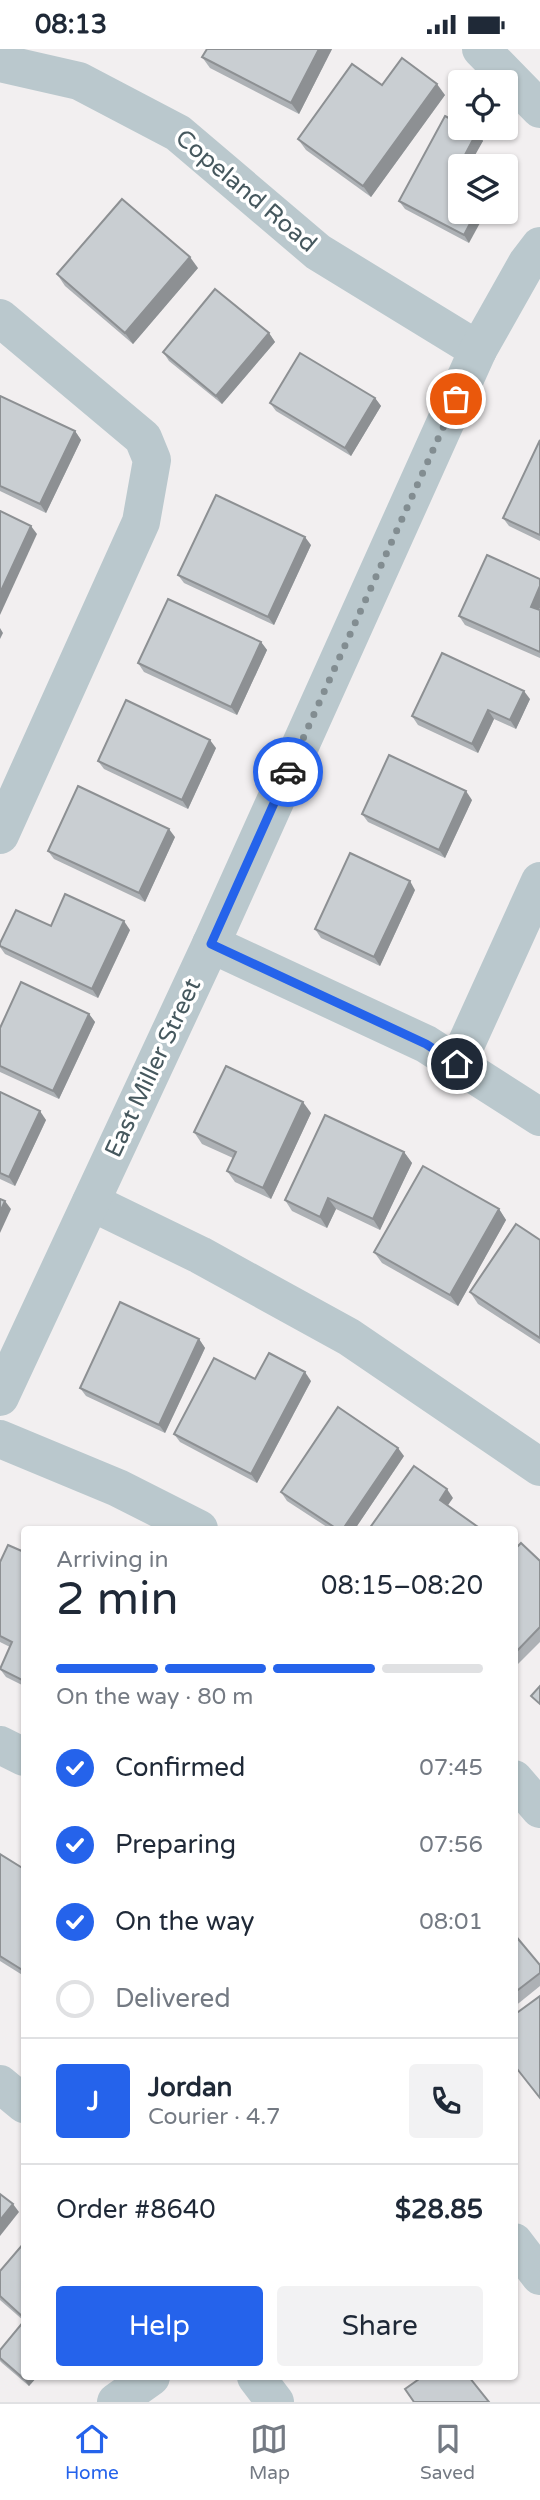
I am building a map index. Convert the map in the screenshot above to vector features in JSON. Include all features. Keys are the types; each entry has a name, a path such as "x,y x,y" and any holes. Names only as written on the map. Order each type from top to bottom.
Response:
{"street":[{"path":"481,49 540,109"},
{"name":"Copeland Road","path":"0,63 79,82 178,133 318,252 478,350"},
{"name":"East Miller Street","path":"0,1397 211,944 478,350 527,263 540,246"},
{"path":"0,318 143,438 152,460 141,522 0,835"},
{"path":"457,1064 540,881"},
{"path":"211,944 426,1044 540,1117"},
{"path":"91,1202 200,1255 349,1337 540,1467"},
{"path":"0,1439 118,1488 193,1526"},
{"path":"0,1745 21,1756"},
{"path":"518,1784 540,1809"},
{"path":"0,2084 21,2102"},
{"path":"518,2247 540,2276"},
{"path":"116,2402 147,2380"},
{"path":"258,2380 275,2402"}],"building":[{"path":"207,49 319,49 291,103 202,57"},
{"path":"402,58 437,84 363,186 298,139 352,64 382,85"},
{"path":"445,116 448,118 448,140 473,140 465,154 448,154 448,224 470,224 464,235 399,201"},
{"path":"122,199 190,257 125,333 57,274"},
{"path":"215,289 269,333 216,396 163,352"},
{"path":"300,353 375,398 345,448 270,403"},
{"path":"0,396 75,431 40,504 0,486"},
{"path":"540,440 540,535 503,518"},
{"path":"216,495 305,537 268,617 178,575"},
{"path":"0,511 31,526 0,593"},
{"path":"487,555 540,579 540,586 531,607 540,610 540,652 459,616"},
{"path":"168,599 261,642 231,707 138,663"},
{"path":"442,653 524,691 510,720 488,710 472,744 412,716"},
{"path":"126,700 210,740 182,800 98,761"},
{"path":"389,755 466,791 439,850 362,814"},
{"path":"78,786 169,829 139,893 48,851"},
{"path":"350,853 410,881 374,957 315,929"},
{"path":"65,894 124,921 92,989 0,946 16,910 51,926"},
{"path":"21,982 89,1014 53,1091 0,1066 0,1028"},
{"path":"226,1066 303,1102 263,1188 227,1171 236,1152 194,1132"},
{"path":"0,1092 40,1111 9,1177 0,1173"},
{"path":"325,1115 404,1152 373,1219 328,1198 320,1217 285,1200"},
{"path":"423,1166 499,1209 450,1295 374,1252"},
{"path":"0,1199 5,1201 0,1212"},
{"path":"516,1224 540,1240 540,1338 470,1292"},
{"path":"120,1302 199,1339 159,1425 80,1388"},
{"path":"269,1353 305,1372 251,1474 174,1434 214,1358 255,1379"},
{"path":"338,1407 398,1448 345,1526 332,1526 281,1492"},
{"path":"414,1466 447,1489 440,1500 477,1526 371,1526"},
{"path":"521,1543 540,1561 540,1627 518,1650 518,1546"},
{"path":"8,1545 21,1551 21,1680 0,1669 12,1642 0,1636 0,1562"},
{"path":"540,1686 540,1704 531,1696"},
{"path":"0,1854 21,1867 21,1969 0,1956"},
{"path":"518,1939 540,1965 540,1973 518,1990"},
{"path":"540,1996 540,2098 518,2070 518,2012"},
{"path":"0,2194 13,2204 0,2220"},
{"path":"21,2246 21,2315 0,2296 0,2271"},
{"path":"21,2325 21,2376 0,2358 0,2350"},
{"path":"418,2380 471,2380 489,2402 414,2402 405,2389"}],"way so far":[{"path":"288,772 456,399"}],"route":[{"path":"288,772 211,944 426,1044 457,1064"}]}
